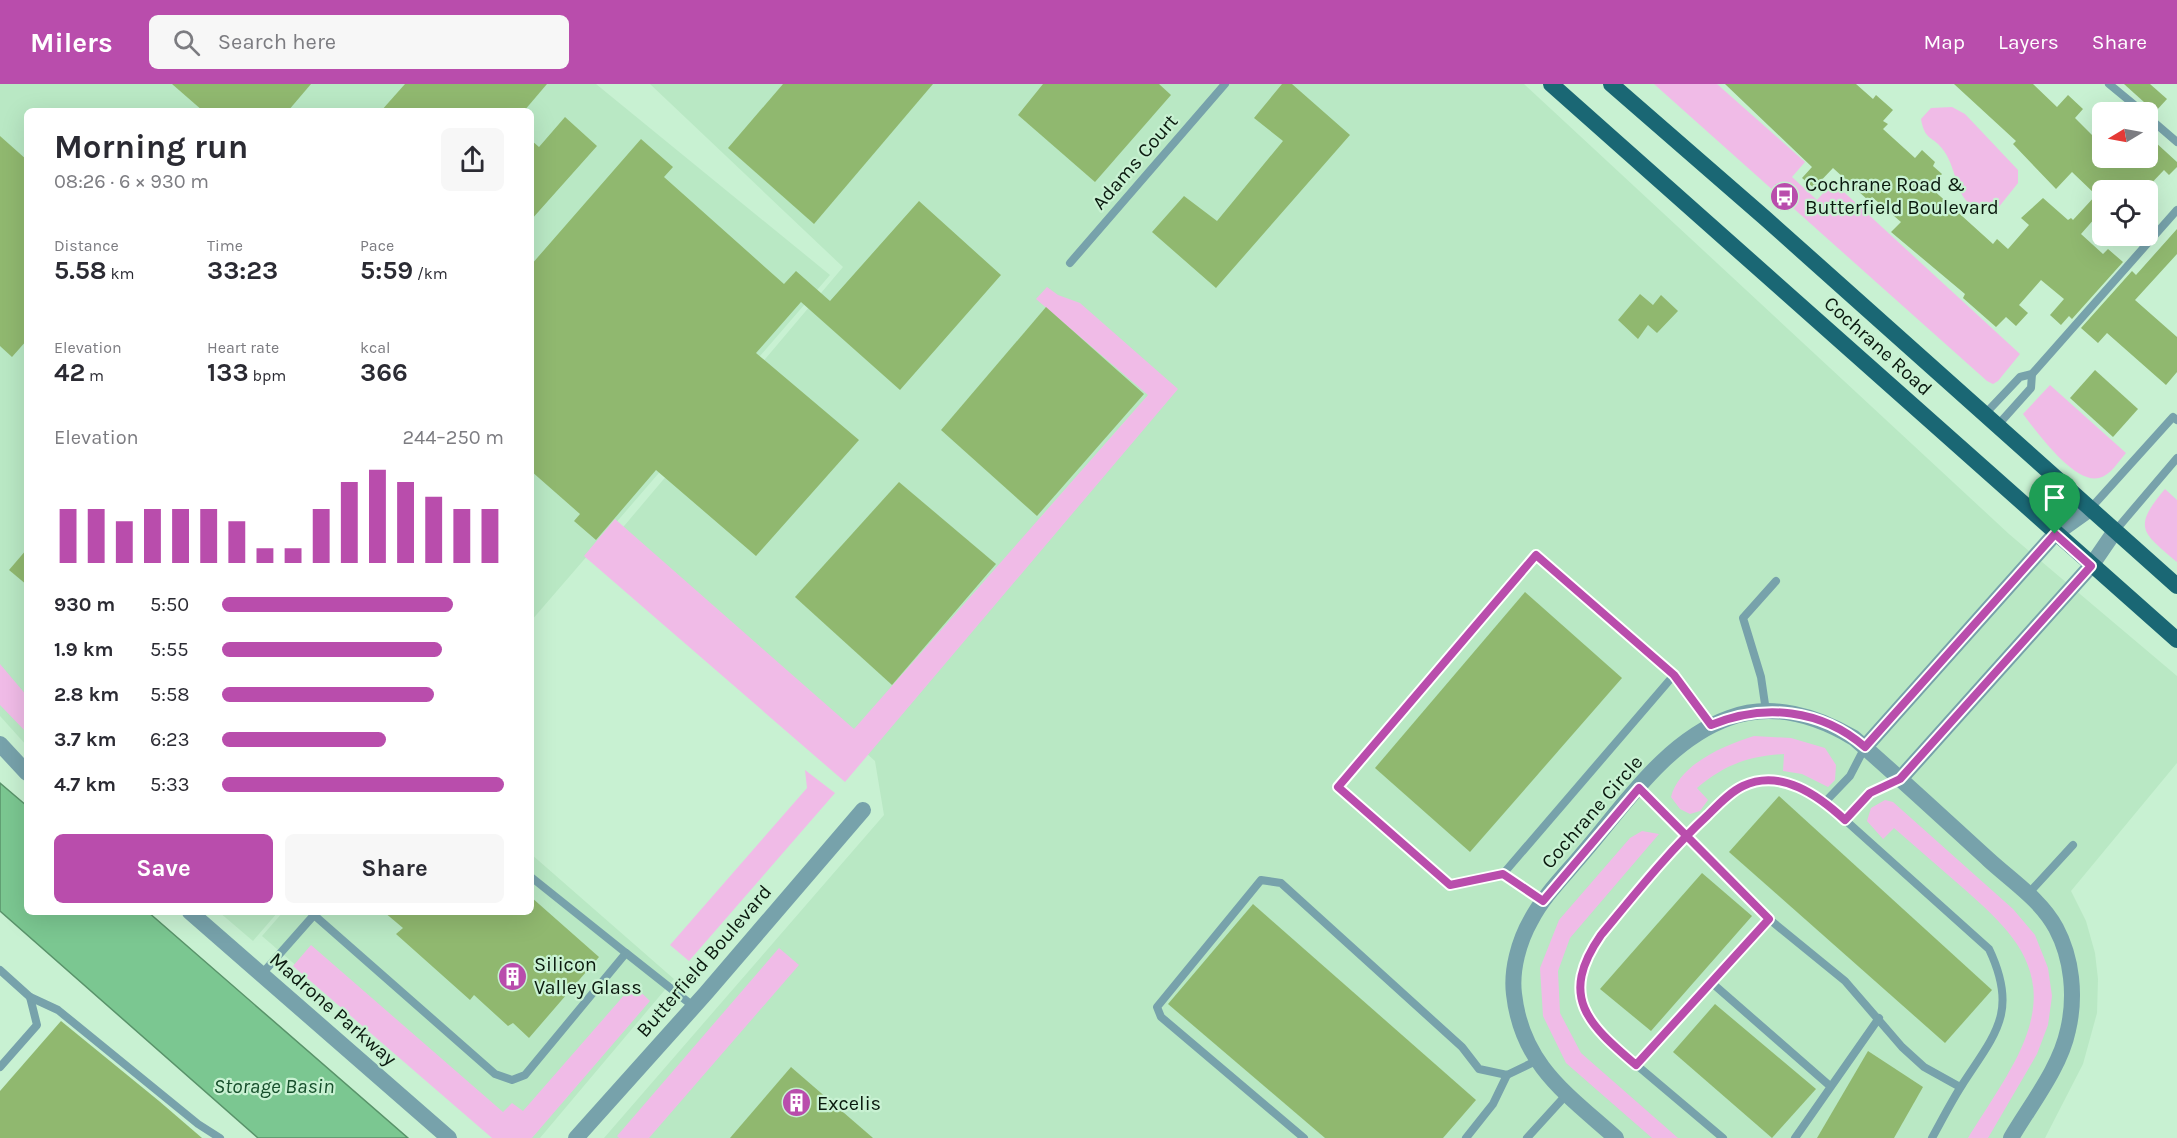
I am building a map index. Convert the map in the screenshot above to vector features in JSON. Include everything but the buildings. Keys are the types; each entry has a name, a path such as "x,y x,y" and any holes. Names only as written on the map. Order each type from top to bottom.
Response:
{"main road":[{"name":"Cochrane Road","path":"1551,84 2177,640"},
{"name":"Cochrane Road","path":"1611,84 1765,218 2177,586"}],"street":[{"path":"1865,747 2055,534 2090,509"},
{"path":"1900,779 2091,566 2115,531"},
{"name":"Cochrane Circle","path":"1616,1138 1546,1076 1536,1061 1518,1015 1513,993 1514,973 1522,938 1543,901 1639,788 1671,754 1711,725 1730,717 1766,711 1814,718 1831,724 1865,747 2028,894 2048,915 2062,942 2068,963 2072,1001 2068,1032 2058,1058 2011,1138"},
{"path":"0,744 24,770"},
{"name":"Butterfield Boulevard","path":"576,1138 863,810"},
{"name":"Madrone Parkway","path":"193,915 449,1138"}],"lane":[{"name":"Adams Court","path":"1070,262 1225,84"},
{"path":"2109,84 2131,102"},
{"path":"2158,126 2177,142"},
{"path":"1990,420 2020,377 2032,374 2177,210"},
{"path":"1990,420 2031,388 2032,374"},
{"path":"2090,509 2175,418"},
{"path":"2115,531 2177,458"},
{"path":"1674,675 1503,874 1450,885 1338,787 1536,555 1674,675 1711,725"},
{"path":"1766,711 1761,677 1743,618 1776,581"},
{"path":"1825,802 1850,776 1865,747"},
{"path":"1845,820 1870,793 1900,779"},
{"path":"1723,1138 1601,1035 1590,1021 1582,1000 1580,985 1591,949 1686,835 1744,785 1764,782 1804,788 1825,802 1989,950 1996,964 2002,985 2000,1023 1996,1034 1960,1087 1932,1138"},
{"path":"1639,788 1769,919 1845,981 1902,1047 1924,1067 1960,1087"},
{"path":"2028,894 2073,845"},
{"path":"1503,874 1543,901"},
{"path":"534,879 693,1006"},
{"path":"1304,1138 1161,1017 1157,1007 1261,880 1281,883 1462,1047 1479,1069 1507,1075 1536,1061"},
{"path":"261,975 314,915"},
{"path":"316,915 495,1074 512,1080 525,1075 626,953"},
{"path":"1636,1065 1769,919"},
{"path":"0,970 30,997 58,1010 198,1124 220,1138"},
{"path":"1712,983 1830,1086"},
{"path":"0,1067 37,1025 30,997"},
{"path":"1795,1138 1879,1018"},
{"path":"1466,1138 1493,1104 1507,1075"},
{"path":"1527,1138 1567,1094"}],"shaded area":[{"path":"0,84 596,84 830,275 534,618 534,108 24,108 24,743 0,716"},
{"path":"650,84 1524,84 2009,534 2177,676 2177,763 2071,891 2086,921 2095,953 2098,979 2097,1013 2083,1064 2045,1138 604,1138 884,815 875,761 619,532 843,267"},
{"path":"1654,84 1717,84 1805,162 1792,177 1817,200 1833,182 2020,354 1998,381 1993,384 1987,381"},
{"path":"1952,107 1965,114 2018,170 2018,183 1998,208 1983,208 1965,199 1960,192 1950,161 1940,146 1925,131 1921,119 1931,108"},
{"path":"1047,287 1058,295 1080,303 1178,389 845,782 584,556 615,519 854,729 1148,395 1036,299"},
{"path":"2050,385 2126,453 2107,474 2099,478 2089,478 2079,473 2057,455 2023,414"},
{"path":"2165,489 2177,500 2177,562 2149,536 2146,529 2145,521 2148,513"},
{"path":"0,664 24,692 24,730 0,705"},
{"path":"1754,736 1791,738 1825,748 1836,765 1835,780 1828,787 1802,774 1783,771 1784,754 1759,757 1737,763 1717,773 1697,788 1708,800 1700,811 1690,814 1680,809 1671,797 1683,775 1705,757"},
{"path":"805,770 835,793 689,961 670,945 807,788"},
{"path":"1885,800 1893,802 2013,909 2035,935 2048,968 2052,996 2048,1025 2037,1054 1988,1138 1968,1138 2007,1076 2025,1039 2032,1014 2034,992 2030,972 2011,936 1981,904 1894,828 1883,839 1867,821 1871,808"},
{"path":"1642,831 1659,834 1570,938 1558,971 1560,1013 1581,1053 1678,1138 1652,1138 1566,1063 1543,1016 1540,968 1559,920 1630,838"},
{"path":"534,857 674,979 540,1138 495,1138 262,936 280,915 534,915"},
{"path":"223,915 275,915 253,941"},
{"path":"311,945 503,1112 512,1103 523,1111 633,985 650,1001 532,1138 492,1138 293,966"},
{"path":"779,948 799,965 649,1138 619,1138 617,1136"}],"water":[{"name":"Storage Basin","path":"0,783 24,803 24,915 151,915 408,1138 258,1138 0,911"}],"place":[{"name":"Cochrane Road & Butterfield Boulevard","path":"1784,196"},
{"name":"Silicon Valley Glass","path":"513,976"},
{"name":"Excelis","path":"796,1103"}],"route":[{"path":"2055,534 1865,747 1831,724 1783,712 1748,712 1711,725 1674,675 1536,555 1338,787 1450,885 1503,874 1543,901 1639,788 1686,835 1769,919 1636,1065 1601,1035 1590,1021 1582,1000 1580,985 1583,971 1591,949 1601,935 1686,835 1744,785 1764,782 1804,788 1825,802 1845,820 1870,793 1900,779 2091,566 2055,534"}]}
